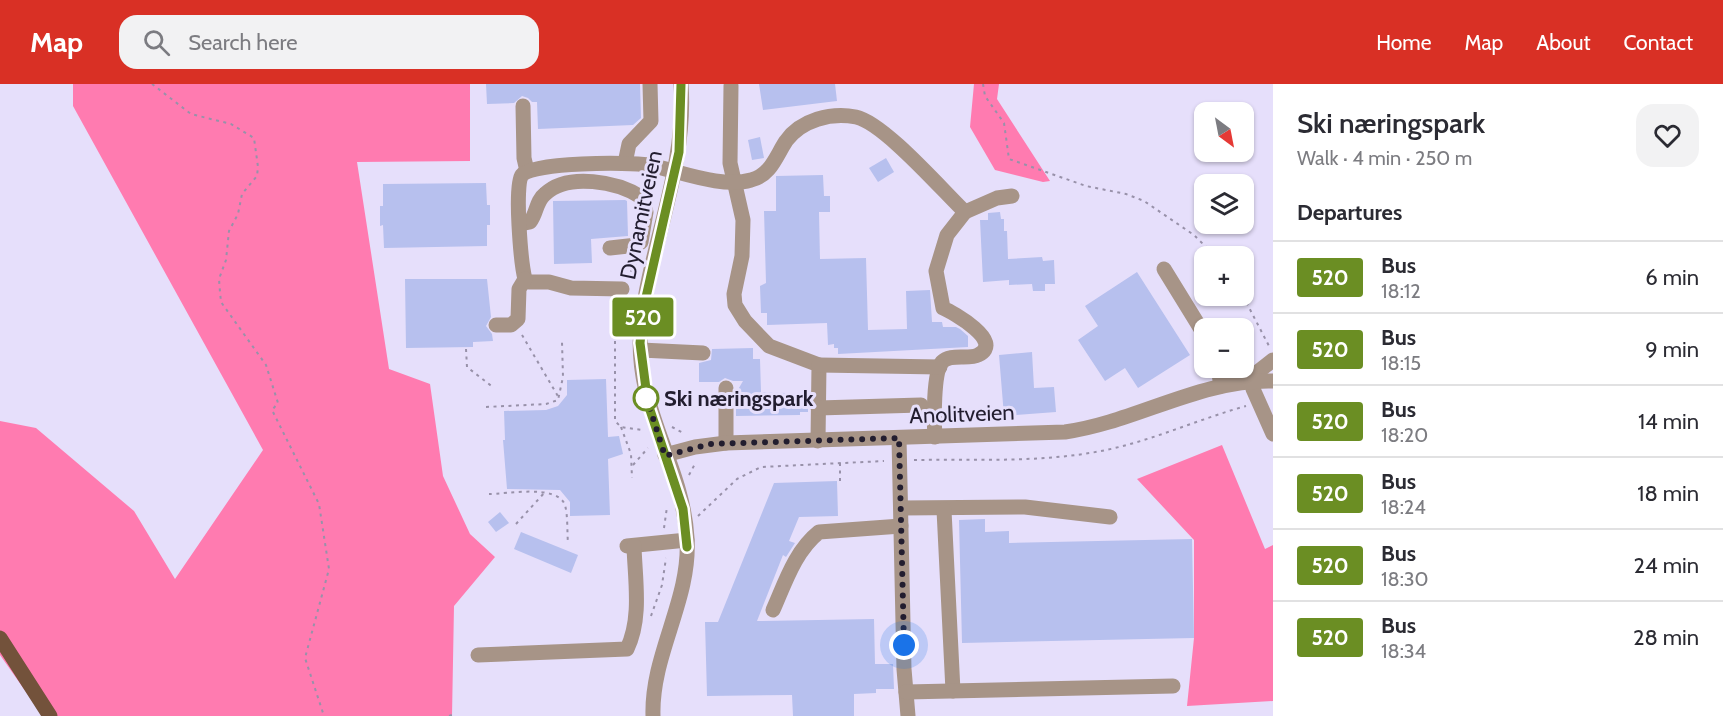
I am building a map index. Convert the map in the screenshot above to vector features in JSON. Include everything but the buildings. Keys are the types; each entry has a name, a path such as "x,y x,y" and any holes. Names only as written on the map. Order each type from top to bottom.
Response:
{"main road":[{"path":"0,638 50,716"}],"street":[{"path":"625,163 630,144 651,121 650,84"},
{"name":"Dynamitveien","path":"681,84 681,134 675,173 644,306 640,350 649,428 665,456 690,519"},
{"path":"731,86 730,163 743,220 742,256 734,294 738,311 770,346 819,365 940,367"},
{"path":"523,106 524,158 527,171"},
{"path":"496,325 511,325 519,315 519,289 525,279 519,180 527,171 549,166 625,163 648,165 675,173 733,182 753,180 768,170 786,141 802,125 830,116 856,117 866,121 889,138 965,212"},
{"path":"601,164 601,182"},
{"path":"520,224 530,222 542,196 552,188 567,183 613,183 641,197 646,212 640,242 637,245 609,248"},
{"path":"935,437 940,367 946,359 977,356 983,352 984,348 981,335 975,328 943,308 936,271 947,235 965,212 997,198 1012,196"},
{"path":"1164,269 1194,318"},
{"path":"525,279 529,282 549,282 571,288 626,285"},
{"path":"640,350 703,354"},
{"path":"1273,360 1263,366 1253,389 1257,403 1273,434"},
{"path":"818,441 819,365"},
{"path":"1220,378 1221,386"},
{"name":"Anolitveien","path":"665,456 695,447 726,443 1022,435 1086,429 1221,386 1273,381"},
{"path":"726,388 726,443"},
{"path":"818,408 921,405"},
{"path":"899,438 908,716"},
{"path":"902,508 944,510 1026,507 1110,517"},
{"path":"944,510 953,692"},
{"path":"653,716 657,671 682,585 690,519"},
{"path":"773,610 794,563 811,538 819,532 901,526"},
{"path":"478,655 627,649 636,621 630,546 687,540"},
{"path":"906,692 1173,686"}],"path":[{"path":"152,84 191,114 231,124 254,138 257,176 242,194 238,214 229,231 226,260 219,279 220,302 266,365 278,403 272,410 319,504 328,569 305,658 324,716"},
{"path":"983,84 985,96 1004,123 1009,159 1086,186 1126,194 1144,201 1194,235 1205,246"},
{"path":"626,285 639,256 640,242"},
{"path":"1248,306 1273,353"},
{"path":"515,322 559,399"},
{"path":"615,341 614,416 626,438 633,465 632,478"},
{"path":"559,399 563,377 562,342"},
{"path":"466,349 467,367 494,388"},
{"path":"486,406 546,404 559,399"},
{"path":"690,519 736,479 754,469 775,465 1046,457 1087,453 1136,442 1201,418 1257,403"},
{"path":"621,427 649,428"},
{"path":"633,465 648,448"},
{"path":"840,463 840,481"},
{"path":"516,524 545,492"},
{"path":"489,494 545,492 559,497 565,507 568,543"},
{"path":"647,626 665,572 667,506"}],"shaded area":[{"path":"73,84 470,84 470,161 357,162 389,369 430,384 443,476 470,534 495,557 454,606 452,716 43,716 0,655 0,421 36,428 134,511 175,579 263,450 73,106"},
{"path":"974,84 999,84 997,99 1050,181 1043,182 995,170 970,127"},
{"path":"1222,445 1265,549 1273,545 1273,701 1187,706 1194,638 1194,540 1137,479"}],"bus line":[{"name":"520","path":"681,84 679,152 644,306 640,343 645,393 683,509 687,547"}],"place":[{"name":"Ski næringspark","path":"646,398"}],"route":[{"path":"646,398 645,393 665,456 710,444 899,438 904,645"}]}
